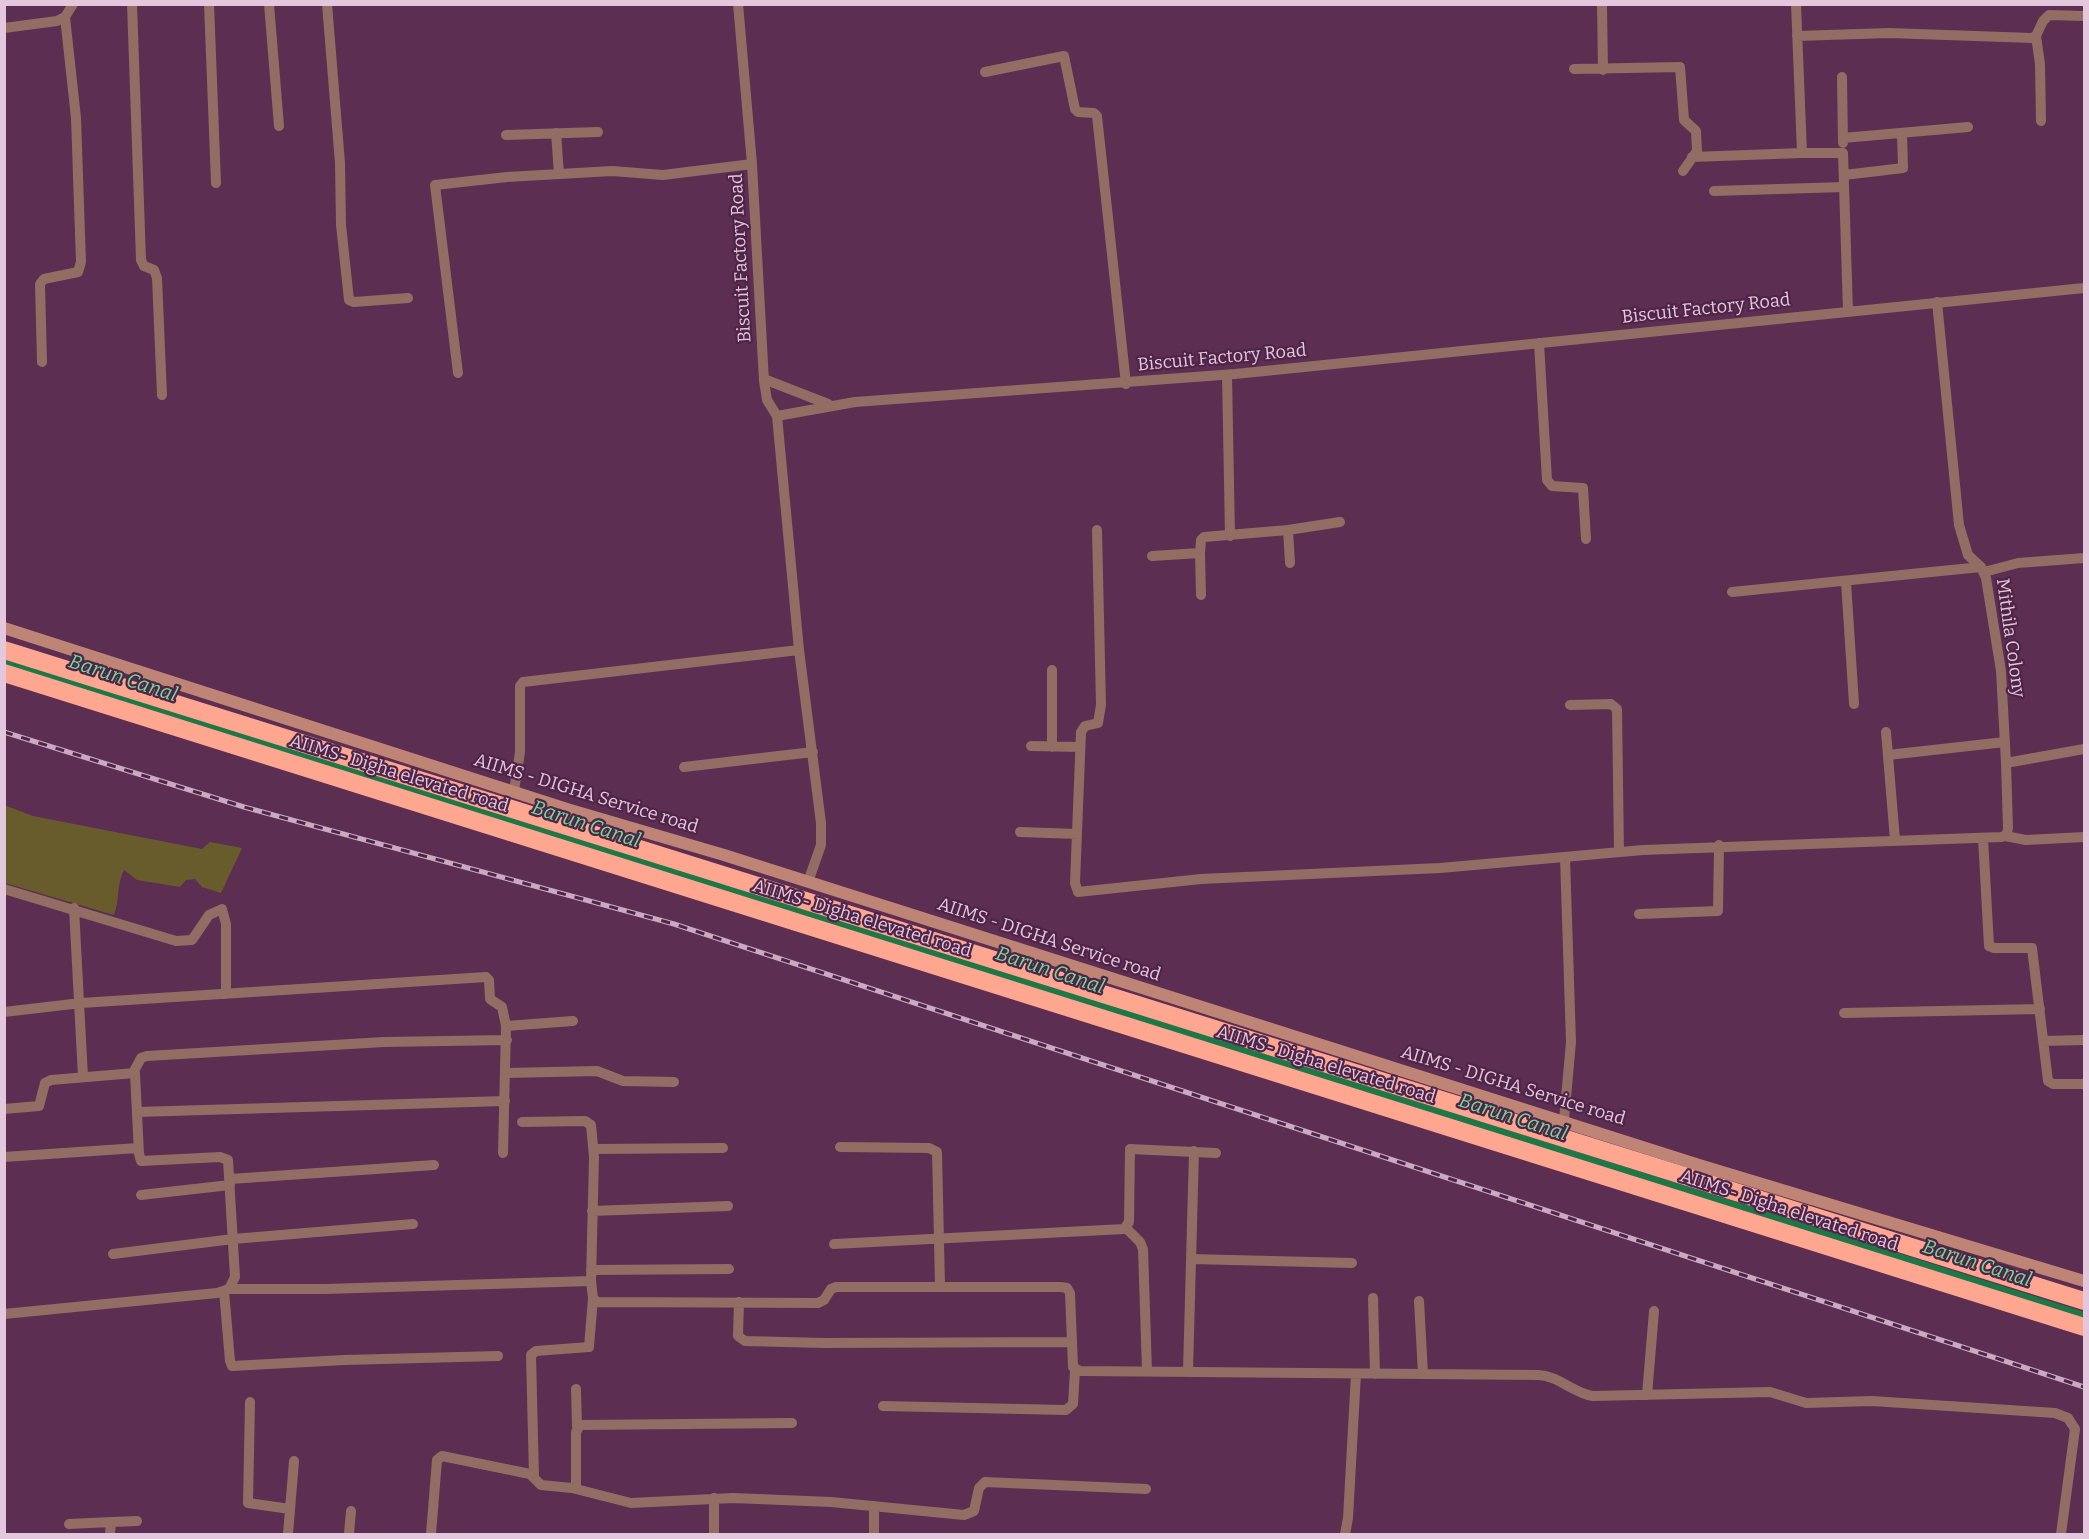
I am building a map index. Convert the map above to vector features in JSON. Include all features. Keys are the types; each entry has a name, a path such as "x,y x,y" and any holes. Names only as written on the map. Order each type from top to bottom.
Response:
{"highway":[{"name":"AIIMS- Digha elevated road","path":"4,650 2085,1301"},
{"name":"AIIMS- Digha elevated road","path":"4,673 2085,1327"}],"main road":[{"name":"AIIMS - DIGHA Service road","path":"4,628 514,791 1564,1120 1699,1165 2085,1281"}],"street":[{"path":"4,28 57,21 65,17 73,4"},
{"path":"132,4 141,260 157,274 162,395"},
{"path":"209,4 216,183"},
{"path":"269,4 279,126"},
{"path":"327,4 339,145 340,218 349,300 354,302 408,298"},
{"name":"Biscuit Factory Road","path":"738,4 752,164 764,379 767,400 777,416 830,405 1227,375 2085,288"},
{"path":"1602,4 1603,70"},
{"path":"1796,4 1802,153"},
{"path":"2041,121 2040,64 2036,36 2043,21 2049,15 2085,16"},
{"path":"42,362 40,284 44,279 78,272 81,262 76,118 65,17"},
{"path":"1797,36 1889,33 2036,36"},
{"path":"985,72 1064,56 1076,111 1094,112 1097,116 1126,384"},
{"path":"1574,69 1680,68 1684,120 1696,134 1697,148 1683,171"},
{"path":"1842,77 1848,312"},
{"path":"1843,138 1968,127"},
{"path":"506,135 597,132"},
{"path":"556,133 559,174"},
{"path":"1714,191 1844,181 1904,168 1902,133"},
{"path":"1692,157 1843,153"},
{"path":"458,374 435,185 622,171 663,175 752,164"},
{"name":"Mithila Colony","path":"1937,302 1959,525 1968,555 1982,569 2001,671 2008,828 2005,836"},
{"path":"1539,343 1547,480 1552,486 1583,488 1586,539"},
{"path":"1227,375 1230,536"},
{"path":"764,379 830,405"},
{"path":"777,416 799,650 813,752 821,836 818,855 808,882"},
{"path":"1201,595 1202,539 1340,522"},
{"path":"1097,530 1101,636 1100,718 1098,723 1082,728 1075,883 1078,892 1201,879 1440,868 1719,845 2005,836 2026,840 2085,837"},
{"path":"1288,530 1290,563"},
{"path":"1152,556 1200,553"},
{"path":"1732,592 2085,558"},
{"path":"1845,582 1854,704"},
{"path":"514,791 520,752 520,686 523,682 799,650"},
{"path":"1052,670 1052,747"},
{"path":"1570,705 1611,704 1617,709 1619,852"},
{"path":"1886,732 1895,840"},
{"path":"1888,755 2005,742"},
{"path":"1031,746 1080,747"},
{"path":"2006,763 2085,749"},
{"path":"684,767 813,752"},
{"path":"1020,832 1077,834"},
{"path":"1983,838 1989,946 1991,948 2032,948 2049,1083 2085,1084"},
{"path":"1639,914 1718,912 1719,845"},
{"path":"1564,1120 1571,1041 1565,857"},
{"path":"4,889 183,941 196,936 209,915 222,909 226,924 226,994"},
{"path":"74,908 81,1003 83,1077"},
{"path":"4,1012 81,1003 486,977 489,980 490,999 502,1007 506,1026 503,1153"},
{"path":"1844,1012 2040,1009"},
{"path":"506,1026 573,1021"},
{"path":"133,1073 141,1058 147,1056 384,1042 507,1040"},
{"path":"2043,1041 2085,1040"},
{"path":"506,1073 597,1071 623,1081 674,1082"},
{"path":"4,1109 39,1106 47,1081 133,1073"},
{"path":"133,1073 136,1079 139,1158 144,1162 225,1158 229,1163 235,1277 227,1290 232,1366 498,1356"},
{"path":"137,1112 505,1101"},
{"path":"522,1122 588,1122 592,1129 594,1149 589,1347 536,1351 531,1355 534,1477"},
{"path":"840,1147 935,1150 938,1160 940,1286"},
{"path":"4,1157 138,1148"},
{"path":"594,1149 723,1148"},
{"path":"1126,1228 1129,1222 1130,1149 1216,1152"},
{"path":"1188,1371 1194,1151"},
{"path":"141,1194 230,1182 434,1164"},
{"path":"592,1211 728,1206"},
{"path":"113,1254 233,1239 413,1224"},
{"path":"834,1244 1126,1228 1140,1242 1143,1249 1147,1371"},
{"path":"1191,1259 1352,1263"},
{"path":"4,1314 227,1290 325,1289 729,1269"},
{"path":"592,1298 599,1302 818,1303 823,1302 831,1289 836,1287 940,1286 1064,1287 1071,1297 1075,1370 1073,1404 1066,1410 883,1406"},
{"path":"1373,1298 1375,1374"},
{"path":"1419,1301 1423,1374"},
{"path":"739,1302 738,1336 745,1341 1072,1342"},
{"path":"1647,1395 1654,1311"},
{"path":"1075,1370 1545,1375 1584,1395 1770,1392 1806,1402 1890,1402 2047,1412 2063,1415 2075,1430 2061,1534"},
{"path":"1345,1534 1348,1518 1356,1374"},
{"path":"576,1389 576,1489"},
{"path":"250,1402 247,1502 252,1506 290,1509"},
{"path":"577,1426 659,1422 792,1423"},
{"path":"431,1534 436,1460 440,1456 534,1477 541,1485 576,1489 640,1503 714,1498 874,1506 968,1515 974,1511 979,1488 985,1482 1146,1489"},
{"path":"288,1534 294,1461"},
{"path":"714,1498 714,1534"},
{"path":"874,1506 874,1534"},
{"path":"349,1534 351,1511"},
{"path":"69,1524 137,1521"},
{"path":"110,1534 111,1522"}],"shaded area":[{"path":"4,805 33,816 202,849 210,842 242,848 221,893 202,887 195,879 186,880 180,887 137,880 124,870 114,915 5,883"}],"waterway":[{"name":"Barun Canal","path":"4,660 2084,1317"}],"railway":[{"path":"4,732 244,807 674,924 2084,1387"}]}
